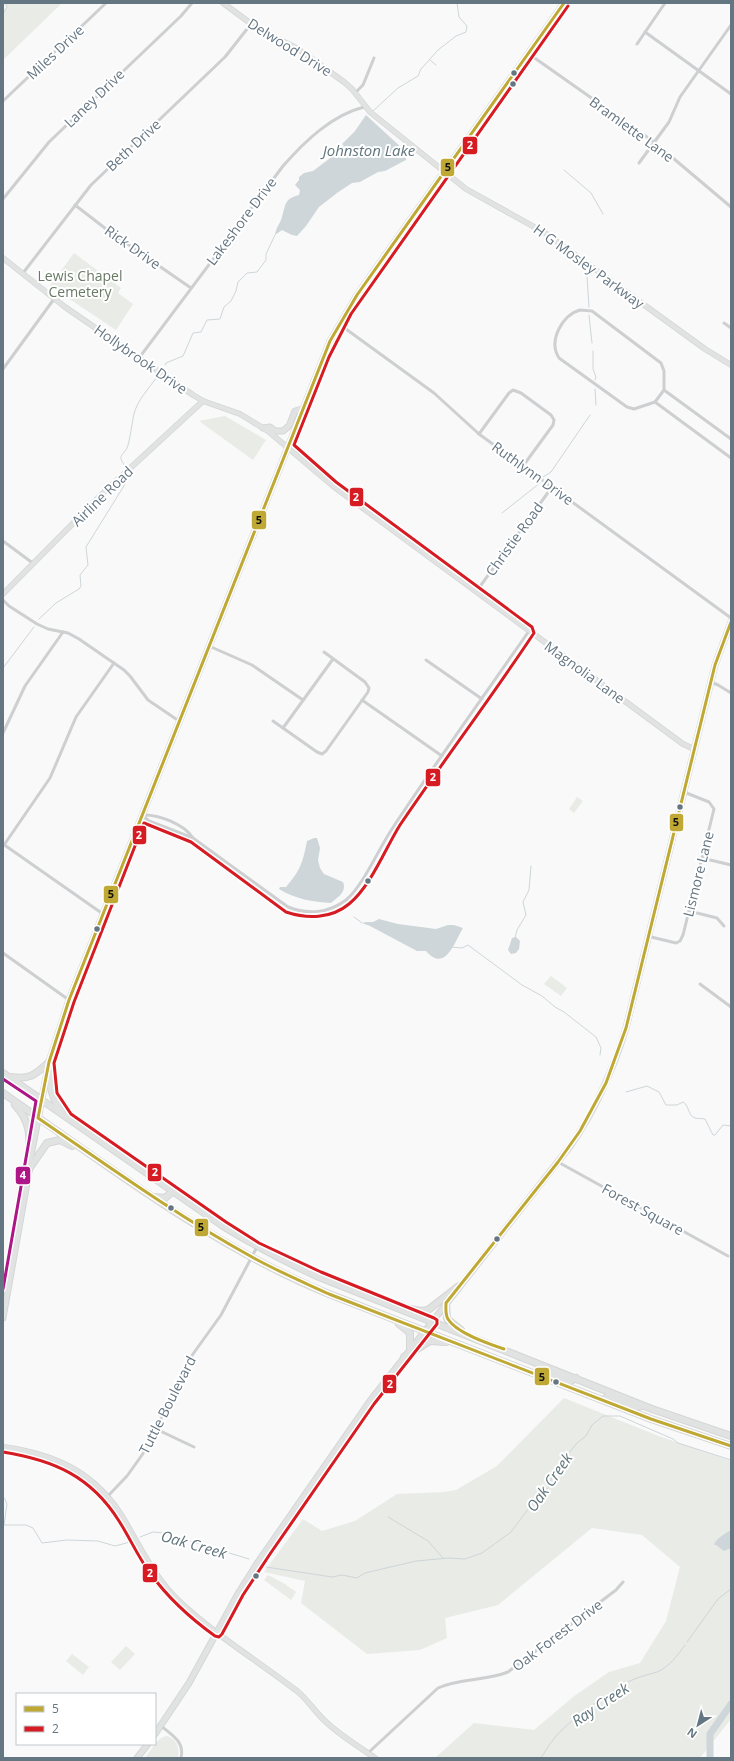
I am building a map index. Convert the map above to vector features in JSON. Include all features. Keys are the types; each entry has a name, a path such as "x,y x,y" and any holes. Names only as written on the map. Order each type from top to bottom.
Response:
{"highway":[{"path":"9,1077 30,1077 49,1062"},
{"path":"49,1062 52,1094 58,1106 67,1118"},
{"path":"3,1073 223,1226 257,1247 319,1277 644,1406 731,1436"},
{"path":"4,1094 150,1196 252,1257 308,1286 681,1430 731,1446"},
{"path":"4,1094 22,1112 27,1121 29,1133 29,1169"},
{"path":"29,1169 45,1145 54,1140 65,1141 76,1149 91,1154"},
{"path":"150,1196 165,1198 173,1191"},
{"path":"393,1306 420,1311 426,1310 459,1286"},
{"path":"446,1303 446,1316 448,1320 475,1338"},
{"path":"387,1317 409,1332 411,1336 410,1349"},
{"path":"404,1357 430,1341 457,1344"},
{"path":"542,1377 548,1374 569,1382 576,1378"},
{"path":"605,1401 610,1396 635,1407 644,1406"}],"main road":[{"name":"Delwood Drive","path":"223,3 252,24 298,49 344,82 355,93 364,106 444,173"},
{"path":"3,1318 41,1100 49,1062 69,1000 322,360 339,324 357,295 530,54 564,3"},
{"name":"H G Mosley Parkway","path":"444,173 477,197 545,233 705,349 731,365"},
{"name":"Hollybrook Drive","path":"3,258 54,299 203,401 235,412 263,428 288,446"},
{"name":"Airline Road","path":"3,594 101,495 203,401"},
{"path":"263,428 270,427 275,431 283,431 289,426 295,411 302,409"},
{"name":"Magnolia Lane","path":"288,446 333,486 683,744 694,749"},
{"path":"156,1733 190,1683 239,1592 370,1401 558,1162 590,1116 613,1067 626,1028 710,682 719,651 731,622"},
{"path":"3,1447 32,1451 60,1461 84,1476 107,1497 121,1515 147,1559 168,1588 189,1610 297,1692 329,1725 374,1758"},
{"path":"137,1758 147,1745"}],"street":[{"name":"Miles Drive","path":"3,101 106,3"},
{"name":"Laney Drive","path":"3,199 49,142 181,16 192,3"},
{"path":"636,44 665,3"},
{"name":"Beth Drive","path":"23,273 95,181 226,58 252,24"},
{"path":"639,163 670,120 680,97 731,25"},
{"path":"645,32 731,94"},
{"name":"Bramlette Lane","path":"530,54 654,142 731,207"},
{"path":"355,93 363,85 374,58"},
{"name":"Lakeshore Drive","path":"139,358 266,186 290,158 338,117 346,112 364,106"},
{"name":"Rick Drive","path":"75,205 110,232 191,288"},
{"path":"3,369 54,299"},
{"path":"583,310 592,311 660,362 664,370 664,390 655,402 634,409 627,407 562,361 556,354 554,345 556,334 569,317 575,312 583,310"},
{"path":"724,323 731,328"},
{"name":"Ruthlynn Drive","path":"339,324 434,393 479,434 731,618"},
{"path":"479,434 511,392 515,390 521,393 551,415 554,420 551,427 523,466"},
{"path":"664,390 731,439"},
{"path":"655,402 731,458"},
{"name":"Christie Road","path":"476,592 552,487"},
{"path":"3,541 34,564"},
{"path":"3,600 8,606 37,624 48,629 77,637 130,676 151,702 179,721"},
{"path":"142,815 149,821 193,838 288,907 307,912 331,908 343,902 354,891 392,829 529,631"},
{"path":"3,733 26,686 62,632"},
{"path":"208,646 256,667 303,700"},
{"path":"274,721 317,752 324,753 369,690 369,686 324,652"},
{"path":"283,728 333,659"},
{"path":"426,660 482,699"},
{"path":"103,914 3,845 50,778 76,717 114,663"},
{"path":"710,682 731,693"},
{"path":"362,700 442,756"},
{"name":"Lismore Lane","path":"648,936 679,942 683,935 689,911 714,807 712,803 701,797 684,792"},
{"path":"142,815 151,815 169,822 189,833 193,838"},
{"path":"702,858 731,865"},
{"path":"689,911 717,918 724,926"},
{"path":"3,953 69,1000"},
{"path":"700,984 731,1006"},
{"name":"Forest Square","path":"558,1162 728,1256"},
{"name":"Tuttle Boulevard","path":"107,1497 137,1462 156,1429 182,1371 221,1315 257,1247"},
{"path":"156,1429 194,1447"},
{"name":"Oak Forest Drive","path":"368,1753 436,1690 445,1685 495,1677 508,1672 616,1590 623,1582"},
{"path":"161,1726 180,1743 182,1749 181,1758"}],"green space":[{"path":"5,3 62,3 3,60 3,13 7,7"},
{"name":"Lewis Chapel Cemetery","path":"74,253 121,288 118,293 133,304 116,330 50,286"},
{"path":"225,416 266,440 253,460 199,421"},
{"path":"577,797 583,801 574,813 569,809"},
{"path":"551,976 567,988 561,996 544,984"},
{"path":"564,1398 656,1435 731,1461 731,1719 700,1758 435,1758 474,1723 534,1730 573,1697 609,1672 640,1663 666,1621 680,1567 642,1535 592,1528 498,1605 445,1618 447,1638 420,1650 367,1654 301,1603 305,1581 264,1572 303,1519 322,1531 355,1521 397,1494 456,1490 497,1466"},
{"path":"268,1575 296,1592 291,1600 264,1580"},
{"path":"126,1646 135,1654 120,1670 111,1662"},
{"path":"72,1654 89,1667 83,1675 66,1661"},
{"path":"163,1737 170,1737 177,1744 179,1751 178,1758 145,1758 157,1742"}],"water":[{"name":"Johnston Lake","path":"366,115 403,149 406,160 385,171 378,172 360,182 352,183 337,193 319,207 297,236 282,230 275,235 286,203 291,198 299,195 300,190 295,185 299,180 299,177 304,173 313,171 341,150 344,146 342,144 355,131"},
{"path":"317,838 320,848 318,860 320,868 324,874 343,882 343,891 331,903 304,899 279,889 280,887 286,887 295,876 302,861 307,841"},
{"path":"379,919 398,924 436,929 448,925 463,928 452,948 444,957 439,959 433,957 426,951 417,951 362,923 373,922"},
{"path":"516,937 520,941 519,949 516,953 511,954 508,950 512,938"},
{"path":"731,1530 731,1548 724,1551 714,1545 719,1538"}],"waterway":[{"path":"3,13 7,7 5,3"},
{"path":"373,111 398,88 418,76 421,69 438,50 456,36 466,32 467,26 459,17 457,3"},
{"path":"430,60 436,65"},
{"path":"564,170 591,193 603,214"},
{"path":"165,365 166,363 183,356 193,333 201,332 207,320 220,319 224,307 231,301 236,291 238,282 247,273 257,272 266,260 266,254 275,235"},
{"path":"587,276 589,307"},
{"path":"589,315 592,343"},
{"path":"593,351 593,369 596,377 595,380"},
{"path":"125,466 121,458 128,445 133,417 138,404 157,377"},
{"path":"595,389 596,405"},
{"path":"543,477 551,472 590,415"},
{"path":"39,619 56,603 79,589 81,586 80,575 88,565 86,547 130,476"},
{"path":"502,513 540,483"},
{"path":"3,668 34,627"},
{"path":"515,938 517,930 526,915 523,902 529,890 531,866"},
{"path":"354,917 362,923"},
{"path":"451,947 462,948 468,945 522,985 542,996 596,1037 601,1048 600,1055"},
{"path":"626,1092 647,1086 659,1092 666,1105 677,1105 683,1102 693,1117 705,1119 713,1135 715,1135 723,1125 731,1126"},
{"name":"Oak Creek","path":"266,1567 332,1577 342,1575 357,1578 365,1573 416,1561 448,1558 465,1559 482,1553 511,1532 532,1504 548,1488 555,1470 577,1443 586,1436 592,1425 603,1416 620,1416 673,1439 678,1443 731,1460"},
{"name":"Oak Creek","path":"3,1498 7,1504 4,1525 26,1525 33,1528 42,1543 67,1540 98,1541 115,1546 130,1542"},
{"path":"388,1517 428,1541 443,1558"},
{"name":"Oak Creek","path":"140,1537 153,1532 164,1533 249,1559"},
{"name":"Ray Creek","path":"687,1642 718,1599 731,1589"},
{"name":"Ray Creek","path":"541,1758 559,1733 577,1716 609,1693 628,1682 638,1677 661,1670 673,1660 685,1645"},
{"path":"710,1758 710,1734 731,1704"}],"transit line":[{"name":"5","path":"564,3 357,295 330,341 69,1000 49,1062 38,1118 170,1208 224,1241 280,1272 329,1294 651,1419 731,1446"},
{"name":"2","path":"3,1452 21,1455 54,1465 69,1473 96,1492 108,1505 119,1521 146,1567 164,1591 197,1622 215,1636 219,1637 243,1595 270,1554 374,1404 437,1324 437,1320 434,1318 321,1272 259,1243 226,1222 71,1114 57,1093 54,1063 74,1002 144,823 191,842 286,912 302,916 319,916 335,913 349,904 364,887 400,825 534,633 532,627 336,482 294,445 329,357 351,314 568,6"},
{"name":"5","path":"504,1349 473,1337 458,1329 447,1317 446,1303 558,1162 580,1131 606,1083 626,1028 715,665 731,622"},
{"name":"4","path":"3,1079 36,1101 3,1289"}]}
